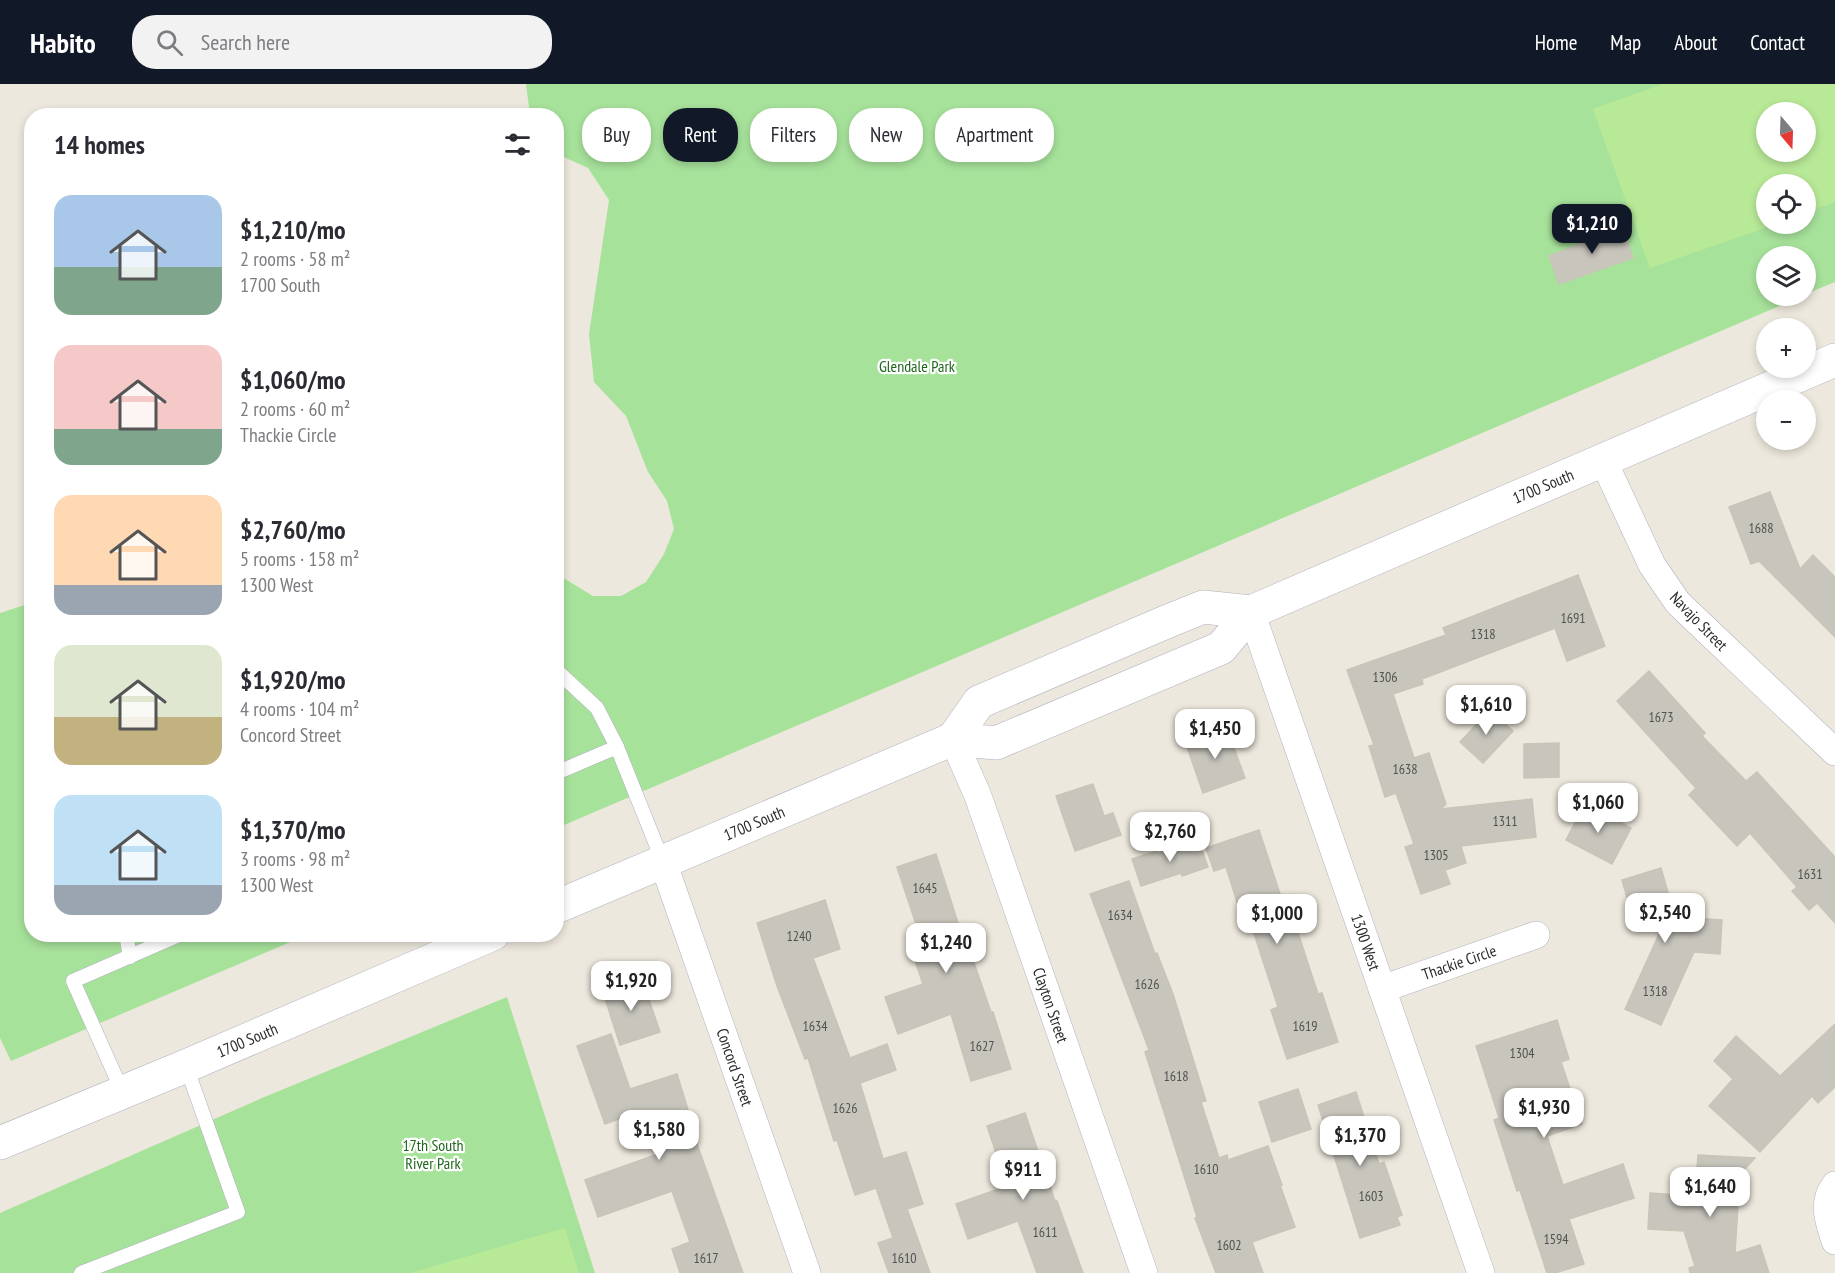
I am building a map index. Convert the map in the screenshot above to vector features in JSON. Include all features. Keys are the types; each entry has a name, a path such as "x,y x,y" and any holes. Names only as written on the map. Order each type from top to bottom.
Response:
{"street":[{"name":"1700 South","path":"564,904 953,739 996,743 1221,648 1251,612 1835,360"},
{"name":"Navajo Street","path":"1603,460 1652,564 1678,603 1835,752"},
{"name":"1700 South","path":"953,739 979,702 1166,622 1203,607 1251,612"},
{"name":"1300 West","path":"1251,612 1481,1273"},
{"name":"Clayton Street","path":"953,739 978,796 1144,1273"},
{"name":"Concord Street","path":"663,862 807,1273"},
{"name":"Thackie Circle","path":"1382,989 1536,935"},
{"name":"1700 South","path":"0,1143 123,1093 474,942"},
{"path":"1835,1185 1830,1192 1827,1205 1828,1219 1835,1241"}],"lane":[{"path":"564,677 597,708 617,747 663,862"},
{"path":"564,770 617,747"},
{"path":"127,942 130,957"},
{"path":"123,1093 73,981 163,942"},
{"path":"81,1273 238,1212 186,1066"}],"green space":[{"name":"Glendale Park","path":"526,84 1835,84 1835,282 1816,290 1816,246 1756,246 1756,306 1780,306 564,825 564,578 593,596 621,596 646,582 664,554 674,529 667,501 648,472 626,416 594,382 589,334 609,200 588,168 564,157 564,108 529,108"},
{"path":"1663,84 1835,84 1835,202 1816,209 1816,174 1756,174 1756,231 1650,268 1593,109"},
{"path":"24,605 24,942 291,942 11,1061 0,1038 0,613"},
{"name":"17th South River Park","path":"507,997 595,1273 0,1273 0,1213 262,1098"},
{"path":"565,1228 579,1273 410,1273"}],"building":[{"path":"1622,226 1633,258 1559,284 1549,256 1580,244 1579,241"},
{"path":"1770,492 1800,569 1813,555 1835,577 1835,637 1759,561 1751,564 1729,507"},
{"path":"1578,575 1605,646 1567,661 1555,628 1422,679 1423,684 1393,694 1414,758 1429,753 1446,804 1441,809 1532,799 1536,837 1461,846 1466,863 1445,870 1450,884 1421,894 1405,847 1414,844 1396,793 1385,797 1369,746 1374,745 1347,670 1446,635 1443,628"},
{"path":"1649,671 1705,733 1702,736 1746,781 1757,772 1835,857 1835,923 1817,903 1809,910 1792,891 1797,887 1750,833 1737,846 1689,795 1696,788 1617,701"},
{"path":"1490,710 1513,731 1483,763 1460,742"},
{"path":"1226,726 1245,778 1203,793 1185,741"},
{"path":"1559,743 1559,777 1524,778 1524,744"},
{"path":"1093,784 1104,816 1113,813 1121,835 1075,851 1056,796"},
{"path":"1585,804 1631,828 1612,864 1566,840"},
{"path":"1259,830 1286,912 1291,911 1318,994 1322,993 1338,1042 1287,1059 1271,1010 1278,1007 1244,903 1238,905 1226,867 1214,871 1206,848"},
{"path":"1198,839 1208,867 1141,886 1132,859"},
{"path":"936,854 959,926 961,925 991,1012 993,1012 1011,1069 971,1081 951,1014 898,1034 885,997 923,984 909,943 921,939 897,867"},
{"path":"1661,868 1675,917 1722,920 1720,954 1694,952 1661,1025 1625,1009 1665,921 1636,929 1622,880"},
{"path":"1129,881 1155,954 1157,953 1173,994 1206,1101 1201,1102 1219,1158 1227,1155 1228,1160 1268,1146 1282,1185 1280,1185 1295,1227 1252,1242 1263,1273 1216,1273 1195,1218 1197,1217 1145,1052 1149,1050 1090,894"},
{"path":"825,900 840,949 813,958 850,1058 887,1044 896,1070 860,1083 883,1159 906,1152 923,1204 907,1209 930,1273 889,1273 878,1243 893,1238 876,1188 855,1195 837,1140 834,1141 808,1058 805,1059 777,986 757,923"},
{"path":"642,979 660,1032 620,1045 603,992"},
{"path":"1557,1020 1569,1059 1561,1062 1582,1124 1547,1136 1563,1185 1623,1164 1634,1198 1569,1219 1584,1264 1555,1273 1547,1273 1494,1120 1499,1118 1476,1046"},
{"path":"1835,1024 1835,1087 1818,1103 1812,1096 1760,1152 1709,1106 1733,1079 1714,1061 1736,1036 1780,1076"},
{"path":"611,1034 630,1089 677,1074 694,1129 692,1130 743,1273 680,1273 672,1249 690,1242 672,1191 598,1217 585,1180 658,1154 644,1110 605,1124 577,1046"},
{"path":"1298,1089 1311,1129 1272,1142 1259,1102"},
{"path":"1356,1092 1379,1164 1384,1162 1402,1215 1397,1217 1400,1225 1360,1238 1318,1105"},
{"path":"1025,1113 1083,1273 1037,1273 1018,1221 968,1239 956,1204 1007,1186 987,1126"},
{"path":"1698,1155 1755,1158 1740,1174 1735,1253 1760,1245 1769,1273 1690,1273 1689,1268 1695,1266 1684,1231 1648,1229 1650,1193 1695,1196"}]}
